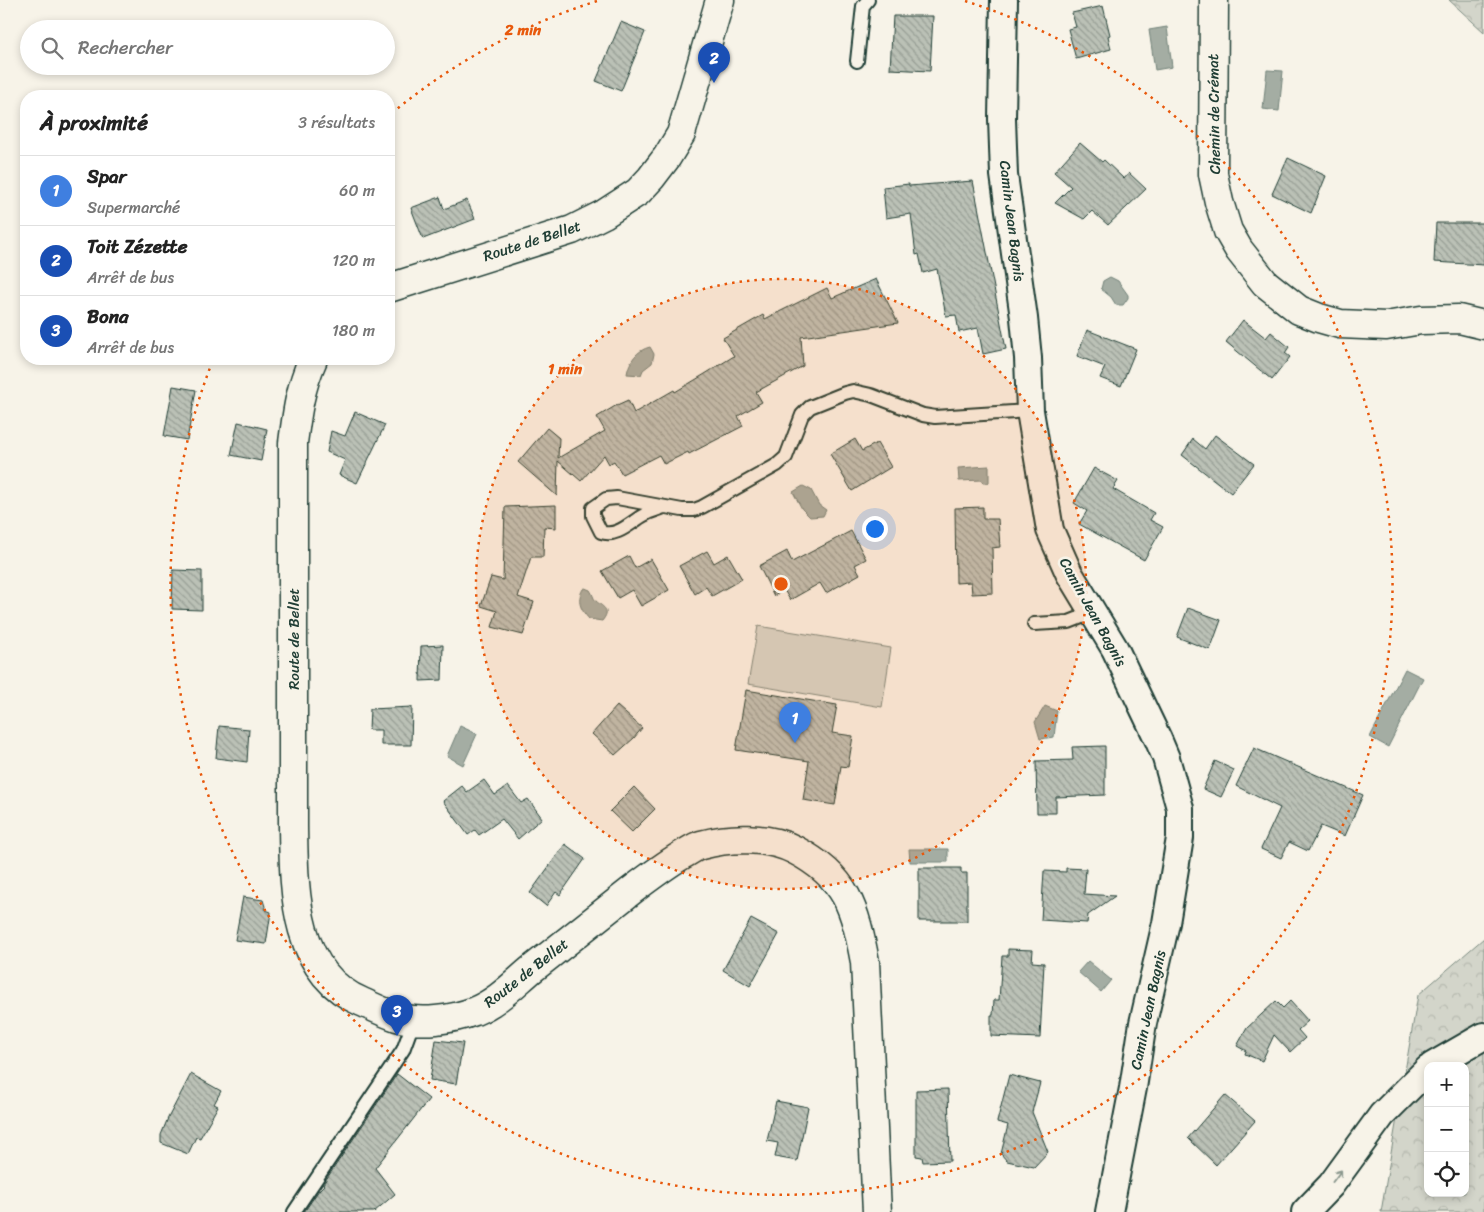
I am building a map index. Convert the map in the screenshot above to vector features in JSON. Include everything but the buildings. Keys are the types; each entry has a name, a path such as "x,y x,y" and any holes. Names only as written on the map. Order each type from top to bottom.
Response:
{"main road":[{"name":"Route de Bellet","path":"395,286 572,230 604,214 638,192 667,157 681,134 720,0"},
{"name":"Chemin de Crémat","path":"1214,0 1213,174 1228,231 1239,250 1265,283 1299,310 1340,324 1386,326 1421,320 1459,319 1484,325"},
{"name":"Route de Bellet","path":"310,365 304,379 297,409 293,444 293,826 296,899 307,944 327,977 356,1000 398,1017 414,1020 433,1020 462,1015 491,1003 581,929 662,867 699,846 729,840 755,840 774,842 788,847 814,861 829,873 840,887 857,922 865,962 877,1212"}],"street":[{"name":"Camin Jean Bagnis","path":"1004,0 1002,118 1004,175 1024,318 1030,412 1050,530 1069,573 1114,649 1166,758 1180,808 1180,838 1166,923 1143,1023 1133,1088 1109,1212"},
{"path":"1439,1062 1484,1036"},
{"path":"1305,1212 1331,1184 1382,1115 1424,1073"}],"lane":[{"path":"857,61 863,6 868,0"},
{"path":"664,507 646,514 616,532 606,534 601,532 593,516 593,508 606,499 617,498 688,510 702,507 777,465 786,457 802,415 810,407 853,391 871,395 923,415 935,417 1030,412"},
{"path":"1034,624 1069,622 1092,613"},
{"path":"294,1212 403,1050 414,1020"}],"green space":[{"path":"1449,0 1484,0 1484,32"},
{"path":"758,626 891,648 882,707 748,684"},
{"path":"1484,938 1484,1212 1381,1212 1418,995"}],"shaded area":[{"path":"1167,27 1172,67 1155,70 1149,30"},
{"path":"1267,70 1283,71 1279,111 1263,109"},
{"path":"1110,277 1118,281 1128,295 1123,305 1116,305 1111,297 1101,289 1103,281"},
{"path":"650,347 654,354 652,363 643,370 641,375 627,374 634,357 645,348"},
{"path":"989,466 989,483 983,483 982,480 959,481 958,468"},
{"path":"803,486 811,490 819,505 826,510 823,516 810,517 802,509 793,492"},
{"path":"585,588 590,590 595,600 604,608 606,614 602,621 589,619 582,609 580,597"},
{"path":"1405,669 1423,678 1388,747 1370,737"},
{"path":"1045,706 1057,711 1054,737 1040,739 1035,722"},
{"path":"460,726 477,734 463,765 447,756"},
{"path":"909,849 948,849 948,862 910,862"},
{"path":"1088,961 1111,980 1101,992 1078,972"}],"place":[{"name":"Toit Zézette","path":"714,83"},
{"name":"Spar","path":"795,743"},
{"name":"Bona","path":"397,1036"}]}
